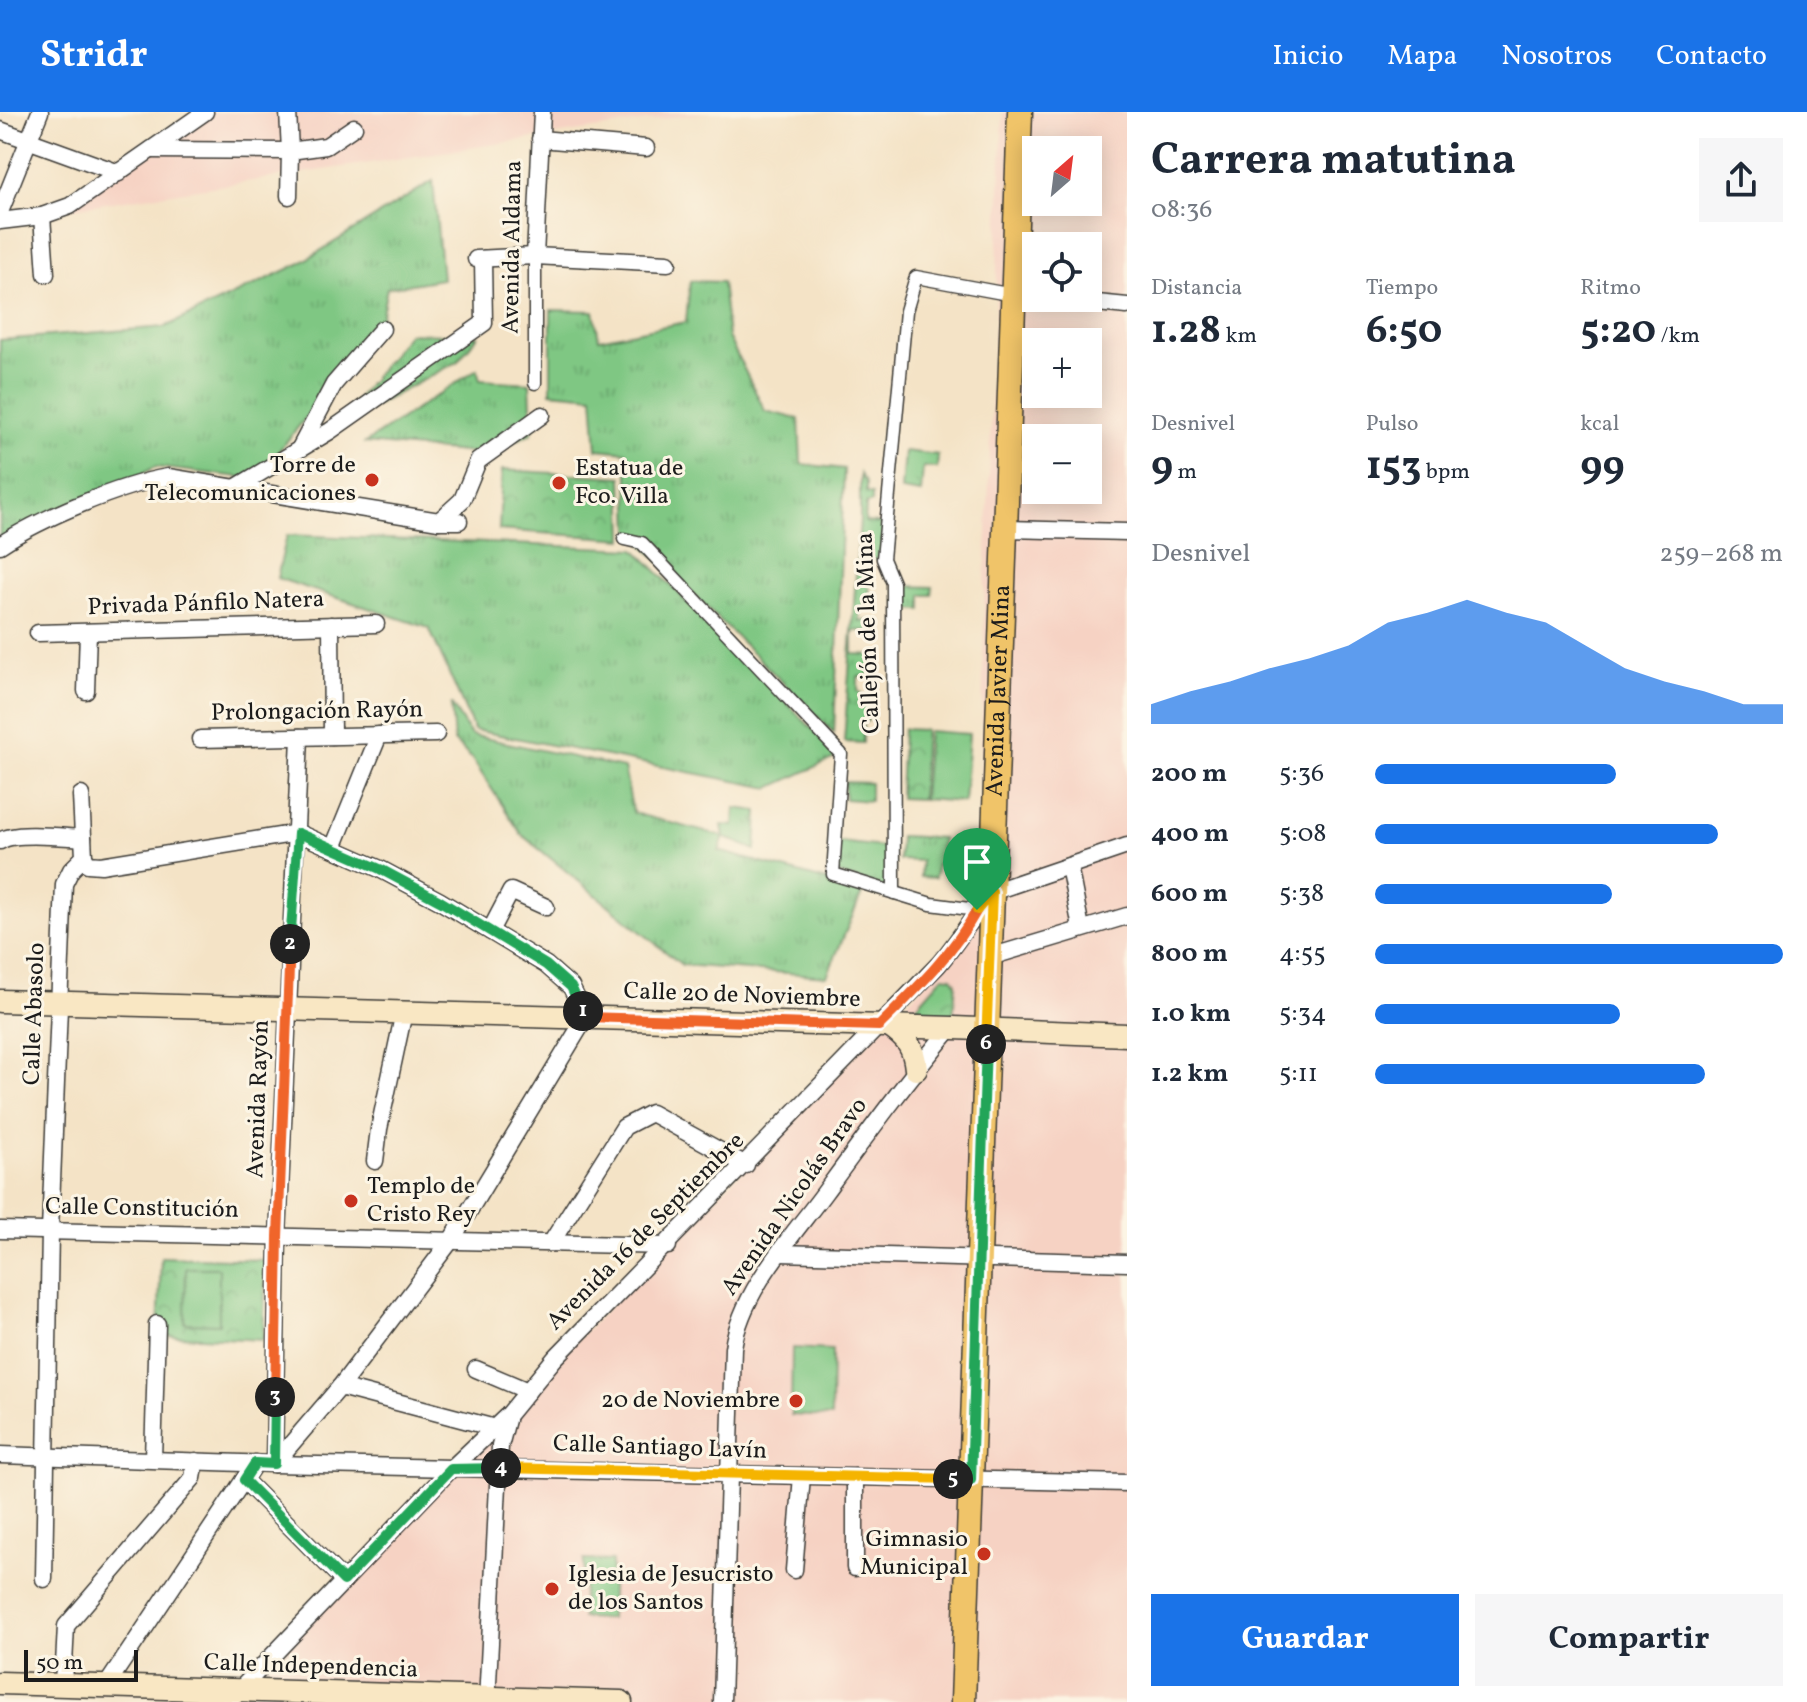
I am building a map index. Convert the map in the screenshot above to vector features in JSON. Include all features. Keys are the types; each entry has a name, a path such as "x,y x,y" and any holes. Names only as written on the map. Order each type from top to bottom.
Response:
{"main road":[{"name":"Avenida Javier Mina","path":"1020,112 1023,232"},
{"name":"Avenida Javier Mina","path":"963,1702 990,957 985,901 1005,529 1024,312"},
{"name":"Calle 20 de Noviembre","path":"0,1001 1127,1035"},
{"path":"884,1026 910,1043 916,1069"},
{"name":"Calle Independencia","path":"0,1683 63,1684 91,1691 233,1697 621,1702"}],"street":[{"path":"0,212 40,112"},
{"path":"0,221 42,216 70,206 205,112"},
{"path":"288,112 289,196"},
{"name":"Avenida Aldama","path":"535,383 535,256 542,112"},
{"path":"151,150 290,151 326,146 354,127"},
{"path":"0,130 119,173"},
{"path":"540,139 646,148"},
{"path":"42,216 46,274"},
{"path":"235,488 299,450 484,323 479,259 535,256 668,263"},
{"name":"Callejón de la Mina","path":"894,893 893,583 883,559 906,311 916,277 1022,295"},
{"path":"1102,304 1127,306"},
{"path":"299,450 334,384 382,329"},
{"path":"439,521 462,500 478,461 542,415"},
{"path":"0,545 128,486 168,477 439,521 459,521"},
{"path":"1005,529 1127,532"},
{"path":"624,539 642,543 841,754 833,874 931,904 985,901 1127,846"},
{"name":"Privada Pánfilo Natera","path":"38,633 376,624"},
{"path":"331,625 332,736"},
{"path":"86,691 88,632"},
{"name":"Prolongación Rayón","path":"200,739 436,734"},
{"path":"333,848 379,735"},
{"name":"Avenida Rayón","path":"274,1464 286,1009 298,833 300,737"},
{"path":"81,795 84,857 88,864 101,865 298,833 380,869 490,931 563,978 586,1017 452,1239 340,1387 274,1464"},
{"path":"0,841 15,836 83,838"},
{"name":"Calle Abasolo","path":"44,1579 50,1231 64,884 71,870 84,857"},
{"path":"1069,866 1081,928"},
{"path":"490,931 511,891 546,907"},
{"name":"Avenida 16 de Septiembre","path":"233,1697 451,1469 509,1414 555,1358 884,1026 960,940 985,901"},
{"path":"990,957 1127,916"},
{"path":"375,1161 404,1012"},
{"name":"Avenida Nicolás Bravo","path":"722,1702 736,1331 750,1299 780,1253 916,1069 951,1028"},
{"path":"551,1243 624,1127 651,1113 746,1165"},
{"name":"Calle Constitución","path":"0,1230 668,1246"},
{"path":"780,1253 1127,1263"},
{"path":"153,1459 157,1324"},
{"path":"476,1369 528,1391"},
{"path":"340,1387 495,1428"},
{"path":"486,1701 502,1431 509,1414"},
{"name":"Calle Santiago Lavín","path":"0,1455 451,1469 1127,1483"},
{"path":"63,1684 66,1626 193,1478 196,1461"},
{"path":"91,1691 255,1463"},
{"path":"794,1570 802,1476"},
{"path":"855,1477 855,1568"},
{"path":"244,1480 344,1581"}],"shaded area":[{"path":"196,112 706,112 53,211"},
{"path":"1003,112 1127,112 1127,1702 224,1702 965,943 979,918 984,609"}],"green space":[{"path":"433,181 442,279 387,288 379,328 256,479 155,467 0,551 0,340 165,327 299,264"},
{"path":"690,281 722,282 728,337 765,411 799,419 801,464 844,469 834,733 630,532 627,452 597,449 593,396 551,392 551,310 594,311 599,339 686,322"},
{"path":"409,333 478,336 457,362 335,427"},
{"path":"477,369 480,380 530,383 532,433 486,454 365,443"},
{"path":"904,451 938,455 937,468 923,467 921,493 901,490"},
{"path":"502,470 622,477 624,539 499,530"},
{"path":"860,474 866,484 866,493 872,494 872,502 866,504 865,522 888,524 885,558 868,560 870,605 860,607 860,621 879,620 881,630 853,631 853,654 874,655 874,665 869,665 868,676 858,677 858,691 862,699 869,701 868,721 863,722 863,743 844,742 860,519"},
{"path":"287,535 635,549 839,756 770,788 474,730 429,628 277,578"},
{"path":"905,586 933,587 932,595 922,595 922,610 905,609"},
{"path":"451,704 471,735 624,768 633,813 724,837 719,851 863,891 827,976 682,965 522,835 472,759 454,741"},
{"path":"903,729 925,730 921,799 900,798"},
{"path":"928,731 969,734 964,802 923,799"},
{"path":"844,782 870,783 870,801 845,799"},
{"path":"735,808 758,811 756,850 724,837 722,825 734,826"},
{"path":"900,836 942,838 941,849 946,851 945,865 936,865 935,878 920,877 921,861 899,860"},
{"path":"839,842 891,848 891,890 835,873"},
{"path":"943,976 952,977 956,983 953,1017 907,1017"},
{"path":"161,1257 266,1260 263,1340 158,1335"},
{"path":"186,1268 219,1268 219,1324 185,1323"},
{"path":"792,1348 832,1350 831,1417 791,1415"},
{"path":"584,1560 612,1561 610,1619 582,1618"}],"place":[{"name":"Torre de Telecomunicaciones","path":"372,480"},
{"name":"Estatua de Fco. Villa","path":"559,483"},
{"name":"Templo de Cristo Rey","path":"351,1201"},
{"name":"20 de Noviembre","path":"796,1401"},
{"name":"Gimnasio Municipal","path":"984,1554"},
{"name":"Iglesia de Jesucristo de los Santos","path":"552,1589"}],"route":[{"path":"298,833 380,869 546,965 571,987 586,1017 879,1026 960,940 977,910 992,892 971,1480 451,1469 344,1581 244,1480 255,1463 274,1464 286,1009 298,833"}]}
